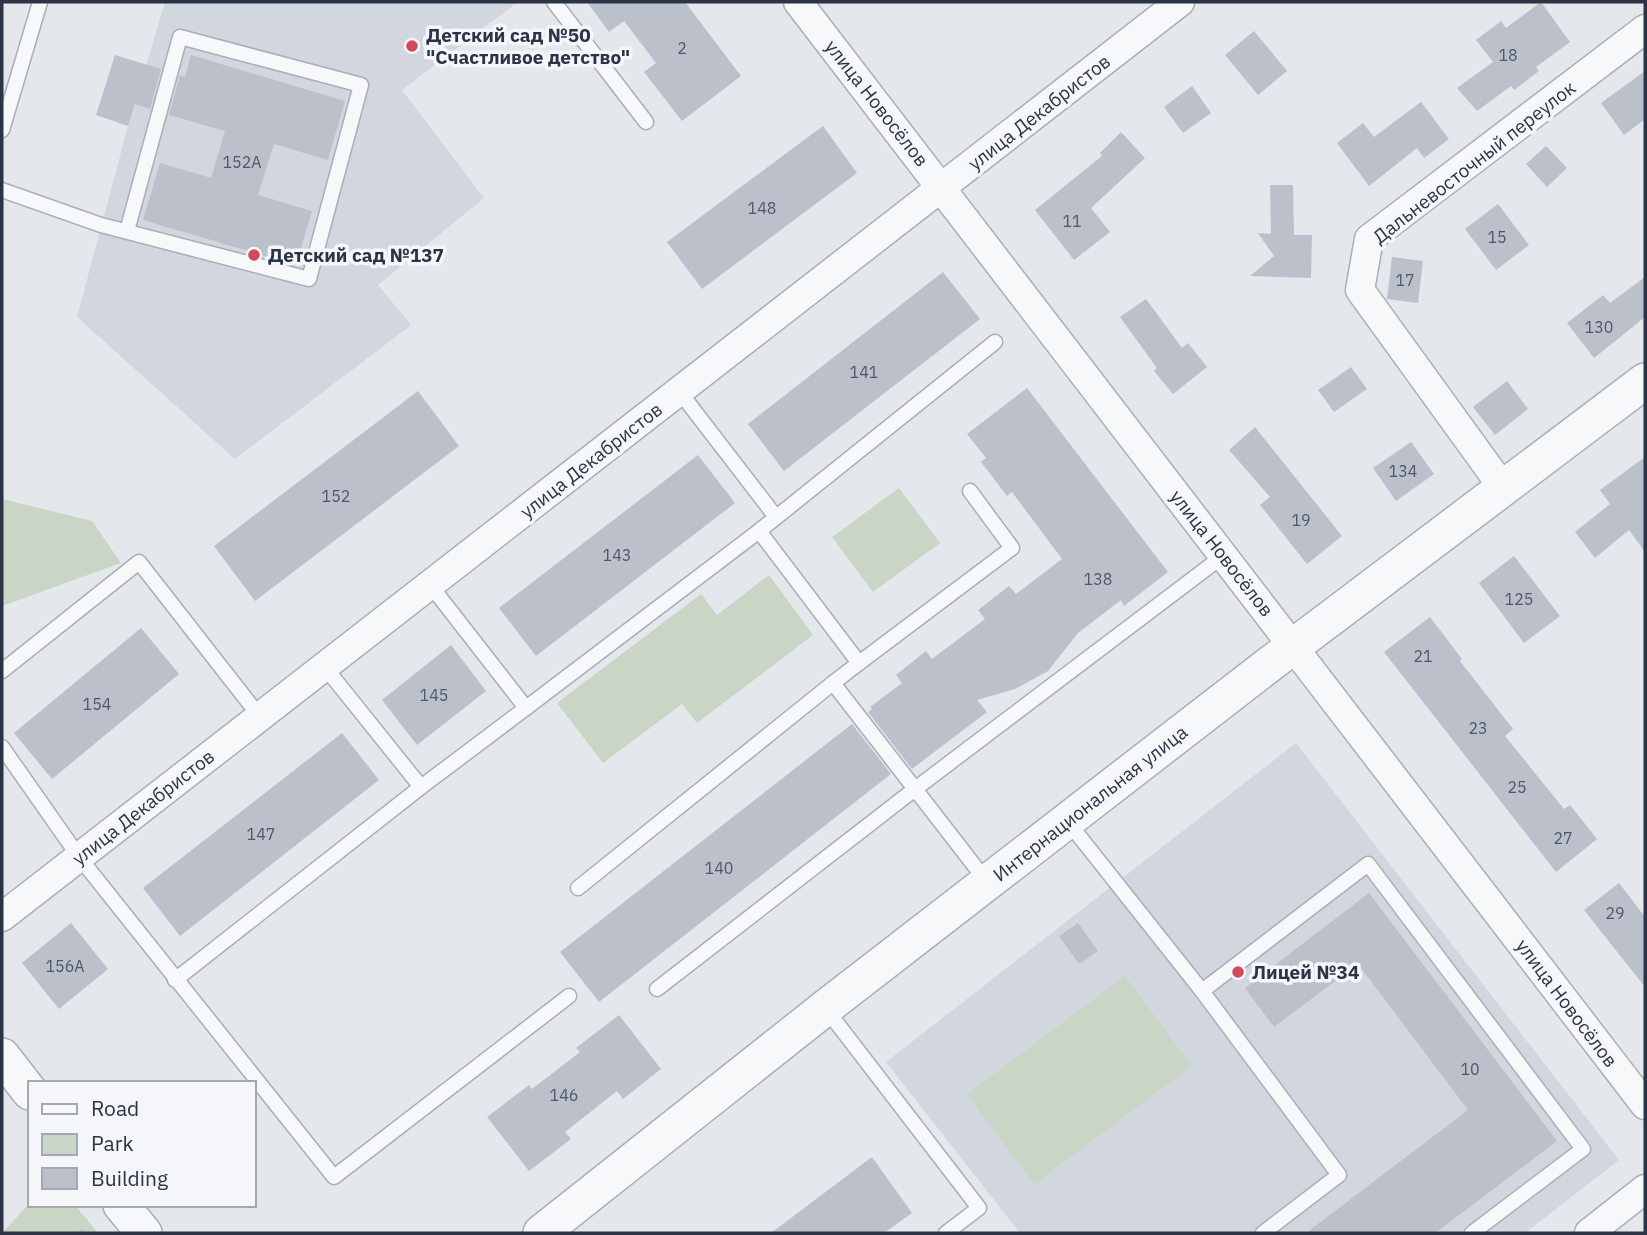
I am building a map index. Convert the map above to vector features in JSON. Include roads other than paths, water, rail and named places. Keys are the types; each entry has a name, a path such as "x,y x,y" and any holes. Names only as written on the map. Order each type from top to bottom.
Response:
{"street":[{"name":"улица Новосёлов","path":"798,2 1645,1105"},
{"name":"улица Декабристов","path":"2,917 942,187 1145,12 1180,2"},
{"name":"Дальневосточный переулок","path":"1504,489 1360,290 1369,239 1645,29"},
{"name":"Интернациональная улица","path":"541,1233 987,882 1645,381"},
{"path":"2,1056 28,1090"},
{"path":"1589,1233 1645,1189"},
{"path":"123,1207 144,1233"}],"lane":[{"path":"2,130 40,2"},
{"path":"554,2 646,122"},
{"path":"2,190 102,225 309,279 361,85 180,37 127,231"},
{"path":"175,980 421,787 759,531 995,342"},
{"path":"679,391 776,517"},
{"path":"578,888 833,683 1012,548 970,491"},
{"path":"759,531 859,663"},
{"path":"657,989 1223,556"},
{"path":"2,671 139,562 260,717"},
{"path":"430,586 526,708"},
{"path":"324,666 421,787"},
{"path":"833,683 987,882"},
{"path":"2,747 79,857 334,1177 569,996"},
{"path":"1067,821 1202,991 1339,1175 1263,1233"},
{"path":"1202,991 1368,864 1583,1149 1472,1233"},
{"path":"825,1008 979,1208 946,1233"}],"place":[{"name":"Детский сад №50 \"Счастливое детство\"","path":"412,46"},
{"name":"Детский сад №137","path":"254,255"},
{"name":"Лицей №34","path":"1238,972"}]}
